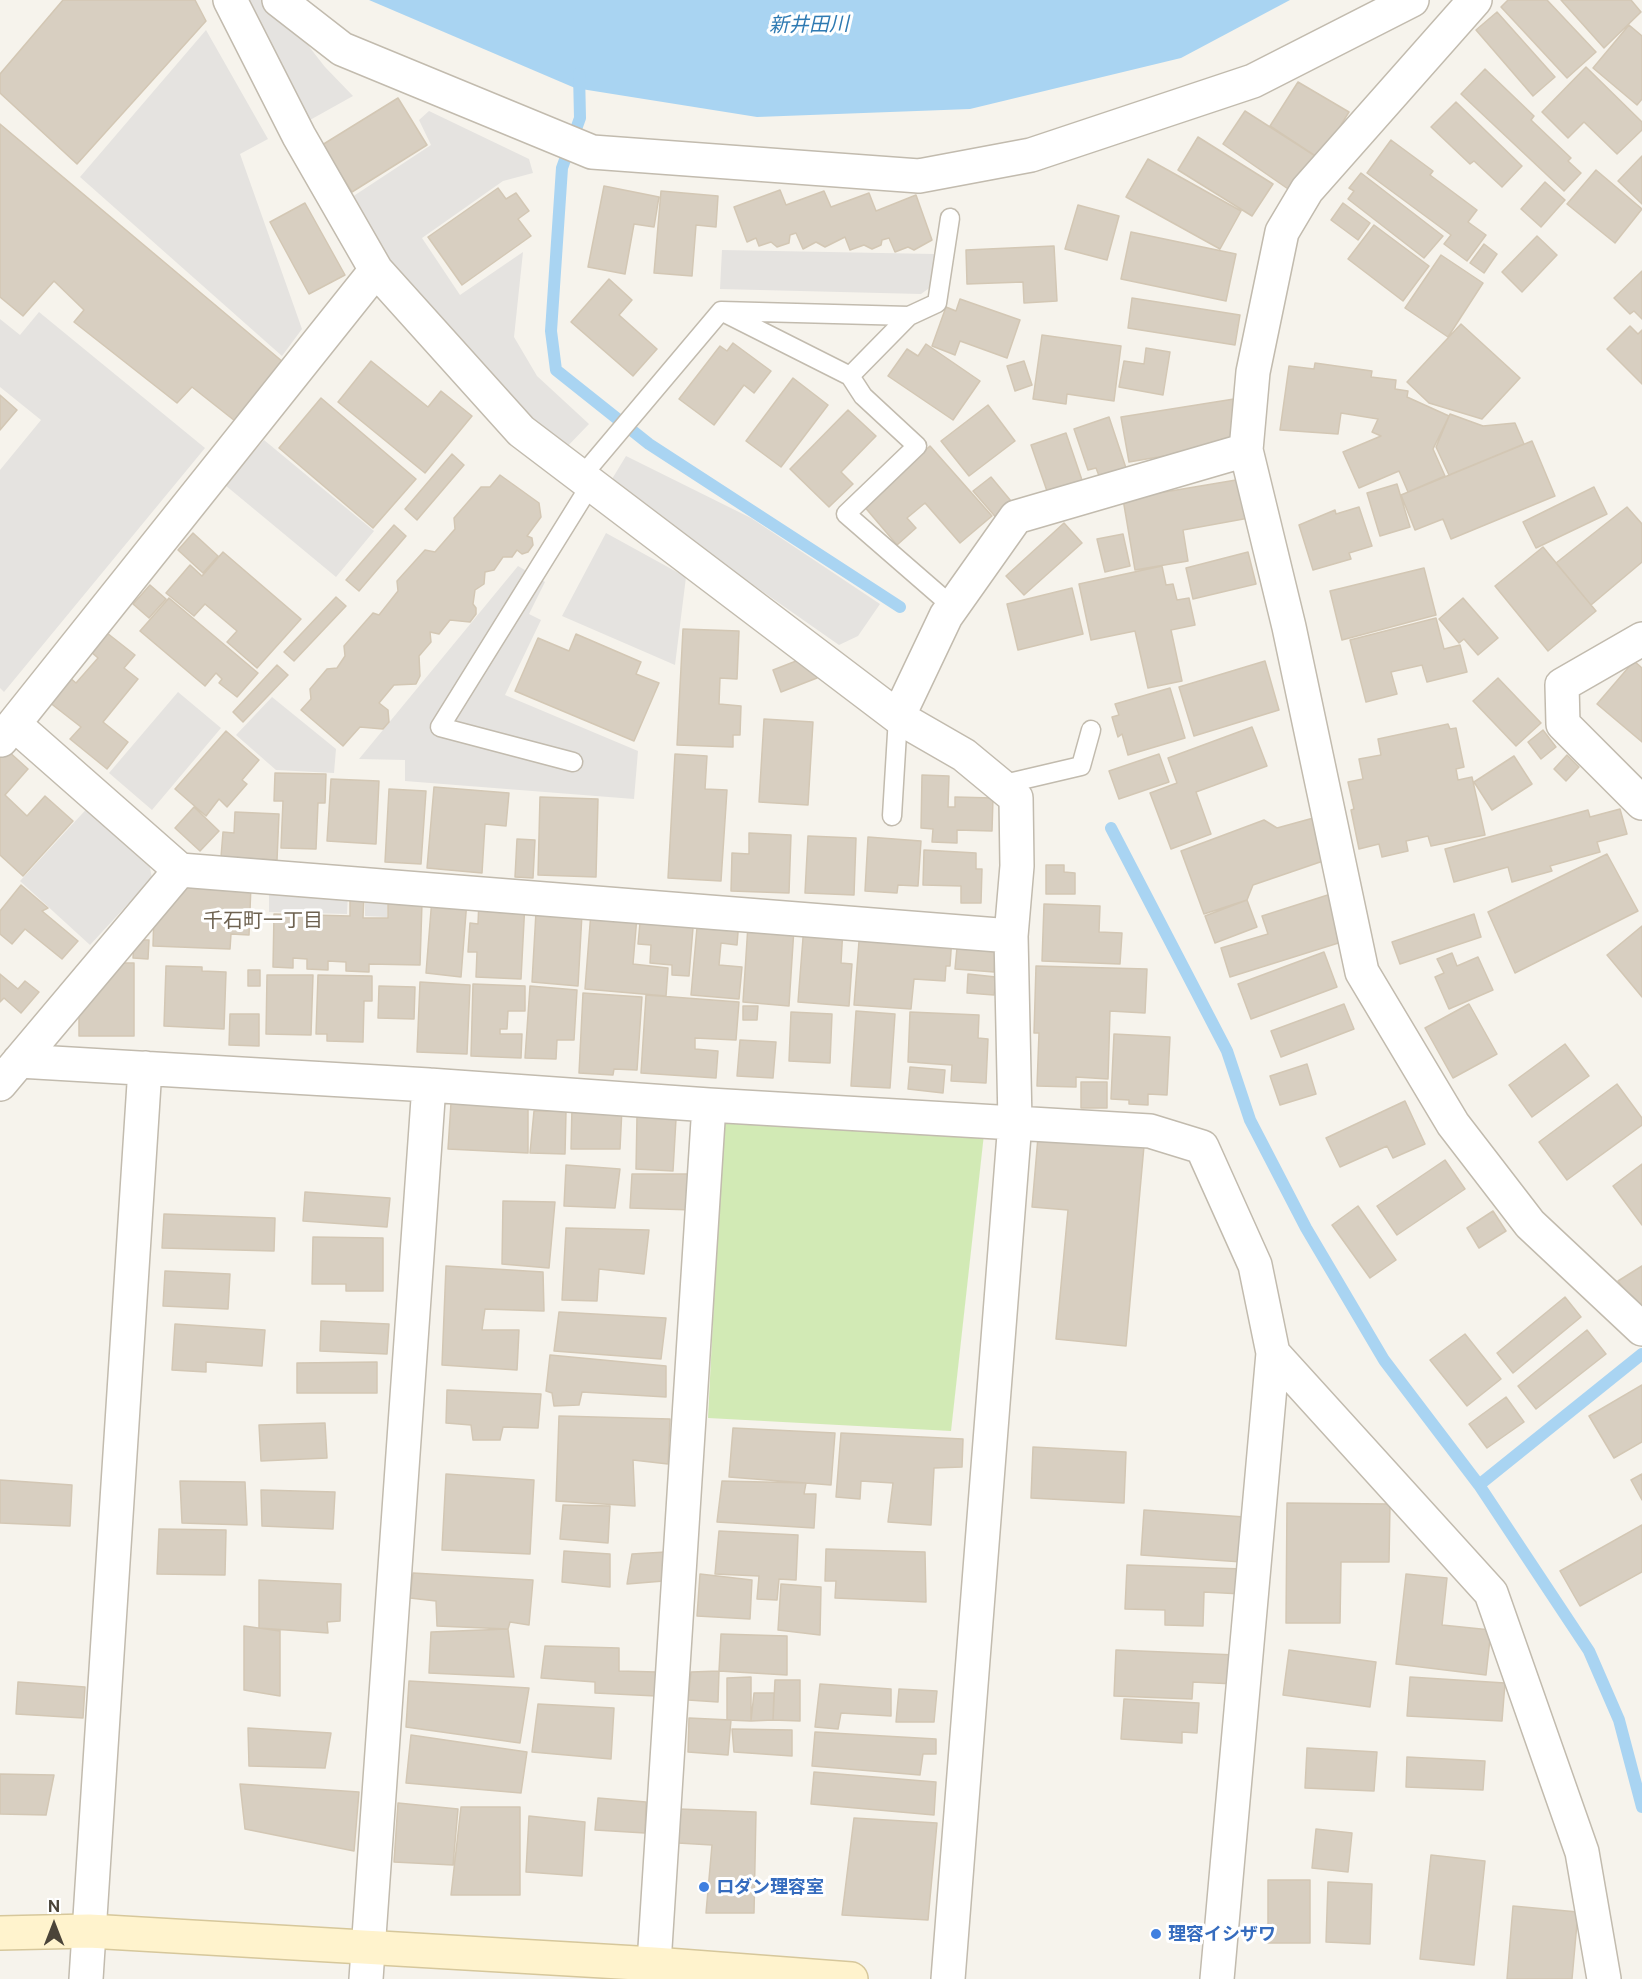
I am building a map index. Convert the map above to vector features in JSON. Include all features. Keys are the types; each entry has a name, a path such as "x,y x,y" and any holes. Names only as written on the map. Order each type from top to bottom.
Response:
{"street":[{"path":"230,0 299,136 376,270 521,431 898,717 964,754 1016,798 1017,866 1011,936 1015,1122 948,1979"},
{"path":"279,0 342,49 592,152 919,176 1031,155 1253,81 1412,0"},
{"path":"1475,0 1307,189 1282,232 1253,372 1246,450 1292,639 1362,972 1453,1124 1530,1224 1642,1329"},
{"path":"376,270 7,732 180,870 1011,936"},
{"path":"898,717 950,612 1016,517 1246,450"},
{"path":"1642,639 1562,685 1563,724 1642,802"},
{"path":"10,1072 180,870"},
{"path":"10,1072 145,1068 429,1084 709,1105 1150,1131 1202,1147 1255,1265 1273,1353 1217,1979"},
{"path":"86,1979 145,1068"},
{"path":"367,1963 429,1084"},
{"path":"654,1971 709,1105"},
{"path":"1273,1353 1491,1593 1582,1852 1604,1979"},
{"path":"0,1933 89,1931 367,1963 851,1979"}],"lane":[{"path":"850,376 909,316 937,303 950,218"},
{"path":"721,312 909,316"},
{"path":"573,762 440,727 586,480 617,435 721,312"},
{"path":"721,312 850,376 863,396 917,446 846,514 950,612"},
{"path":"892,816 898,717"},
{"path":"1000,785 1081,766 1091,730"}],"green space":[{"path":"723,1122 984,1134 951,1431 708,1418"}],"shaded area":[{"path":"236,0 262,0 289,21 325,67 353,96 301,125"},
{"path":"206,30 268,139 240,154 302,329 282,356 80,177"},
{"path":"429,111 529,159 533,173 503,181 422,238 460,295 523,252 514,337 537,376 589,424 563,451 435,328 349,199 431,145 419,120"},
{"path":"722,250 935,254 935,284 921,294 720,289"},
{"path":"39,312 205,448 4,692 0,688 0,470 41,420 0,387 0,319 20,335"},
{"path":"264,440 374,531 336,577 225,485"},
{"path":"626,456 751,518 880,604 858,636 839,645 609,484"},
{"path":"606,533 686,577 675,665 562,616"},
{"path":"518,566 545,582 529,614 541,620 505,695 638,751 634,799 405,781 405,760 359,759"},
{"path":"178,692 221,728 152,810 109,773"},
{"path":"272,697 336,749 334,773 276,770 236,735"},
{"path":"93,802 147,852 152,878 90,945 20,881"},
{"path":"269,887 388,890 387,917 365,916 365,894 348,893 347,914 269,912"}],"water":[{"name":"新井田川","path":"369,0 1290,0 1181,58 970,109 757,117 575,88"}],"building":[{"path":"63,0 195,0 206,21 77,164 0,93 0,74"},
{"path":"1508,0 1547,0 1596,52 1567,78 1501,7"},
{"path":"1561,0 1631,0 1641,12 1604,48"},
{"path":"1497,12 1555,77 1533,96 1476,30"},
{"path":"1629,25 1642,36 1642,99 1637,105 1593,68"},
{"path":"1586,67 1642,122 1642,130 1617,154 1584,122 1568,138 1542,112"},
{"path":"1485,69 1534,116 1531,120 1571,158 1568,161 1581,173 1564,191 1461,94"},
{"path":"1298,82 1349,112 1320,159 1270,126"},
{"path":"398,98 427,145 352,192 322,145"},
{"path":"1456,102 1522,166 1502,187 1474,161 1470,164 1431,127"},
{"path":"1245,111 1320,159 1291,191 1223,144"},
{"path":"0,124 283,362 235,421 192,387 177,403 74,322 84,310 54,281 23,316 0,297"},
{"path":"1198,137 1273,184 1252,216 1178,170"},
{"path":"1391,140 1433,171 1430,175 1477,210 1468,222 1486,235 1467,261 1444,244 1451,235 1367,173"},
{"path":"1642,156 1642,204 1618,181"},
{"path":"1148,159 1241,211 1220,249 1126,197"},
{"path":"1596,170 1642,209 1615,243 1567,204"},
{"path":"1361,173 1443,236 1424,258 1348,199 1354,191 1349,188"},
{"path":"1545,182 1565,200 1541,227 1521,209"},
{"path":"604,186 659,197 654,227 634,224 625,274 588,267"},
{"path":"498,188 506,199 516,193 529,211 518,219 531,236 462,285 428,237"},
{"path":"780,190 786,205 824,191 831,207 869,193 876,211 916,195 932,240 914,250 908,247 895,252 889,238 882,240 881,245 872,249 864,245 850,250 845,237 825,247 816,242 803,249 796,233 790,235 789,243 777,247 771,242 759,246 756,238 747,242 734,207"},
{"path":"661,191 718,196 716,227 696,225 692,276 654,273"},
{"path":"305,203 345,275 309,294 270,222"},
{"path":"1343,203 1370,223 1358,240 1331,220"},
{"path":"1078,205 1119,216 1107,260 1065,249"},
{"path":"1374,225 1429,266 1403,301 1348,259"},
{"path":"1131,232 1236,254 1226,301 1121,279"},
{"path":"1537,236 1557,255 1522,292 1502,272"},
{"path":"1484,244 1497,254 1484,273 1470,263"},
{"path":"1054,246 1057,301 1024,303 1023,282 967,284 966,250"},
{"path":"1441,255 1483,283 1448,337 1405,308"},
{"path":"1642,271 1642,319 1634,311 1630,314 1614,298"},
{"path":"609,279 632,300 619,315 657,349 633,376 571,322"},
{"path":"1132,298 1240,315 1235,345 1128,328"},
{"path":"960,299 1020,320 1007,358 960,341 955,355 932,346 946,307 956,311"},
{"path":"1461,324 1520,378 1482,419 1429,403 1407,382"},
{"path":"1630,326 1638,334 1642,330 1642,384 1607,349"},
{"path":"1042,335 1121,346 1114,401 1067,394 1066,404 1033,399"},
{"path":"733,343 771,371 754,393 744,385 714,425 679,399 720,346 727,351"},
{"path":"926,344 980,381 953,420 888,376 907,349 918,356"},
{"path":"1146,348 1170,352 1163,395 1119,387 1124,361 1144,364"},
{"path":"371,361 428,407 441,391 472,416 425,473 338,402"},
{"path":"1024,361 1032,385 1015,391 1007,366"},
{"path":"1315,363 1372,371 1371,377 1396,380 1395,389 1408,391 1407,397 1449,416 1433,449 1445,476 1408,492 1399,471 1359,488 1343,452 1381,436 1372,432 1378,419 1341,413 1338,434 1280,430 1289,366 1314,369"},
{"path":"793,378 828,405 781,467 746,441"},
{"path":"0,395 17,410 0,430"},
{"path":"321,398 416,479 373,528 279,448"},
{"path":"1234,399 1241,443 1129,462 1121,417"},
{"path":"988,405 1015,441 969,476 941,441"},
{"path":"848,410 876,436 841,472 853,484 829,507 790,469"},
{"path":"1450,414 1483,426 1515,423 1524,444 1449,475 1436,447"},
{"path":"1109,417 1127,471 1101,481 1096,468 1088,470 1074,429"},
{"path":"1066,433 1083,483 1048,494 1031,445"},
{"path":"1532,441 1555,496 1451,539 1443,519 1415,530 1401,495"},
{"path":"930,446 992,516 960,543 925,503 907,518 916,528 897,545 863,505"},
{"path":"452,454 464,465 417,520 405,509"},
{"path":"500,475 539,503 541,517 527,536 532,538 533,545 528,552 522,554 517,550 512,557 503,557 494,570 485,572 484,584 475,590 473,604 476,614 470,622 450,620 439,634 430,632 431,642 419,656 420,676 416,684 394,685 379,703 388,710 389,722 383,729 360,727 343,746 301,710 311,699 310,689 327,669 337,668 345,656 344,646 373,613 379,615 398,591 397,581 425,550 435,552 455,529 454,518 481,487 490,487"},
{"path":"991,477 1016,507 999,521 973,491"},
{"path":"1242,479 1249,518 1183,530 1188,561 1135,570 1123,499"},
{"path":"1397,484 1410,527 1380,536 1367,493"},
{"path":"1594,487 1607,514 1536,548 1523,522"},
{"path":"1359,507 1372,546 1349,553 1351,559 1313,570 1299,525 1335,510 1336,514"},
{"path":"1627,507 1642,524 1642,562 1591,605 1556,563"},
{"path":"1064,523 1082,543 1024,595 1006,576"},
{"path":"394,525 406,536 359,591 346,580"},
{"path":"193,533 218,556 203,573 178,550"},
{"path":"1123,534 1130,566 1105,572 1097,539"},
{"path":"1543,547 1596,611 1548,651 1495,586"},
{"path":"223,552 301,619 257,668 227,642 237,631 205,604 194,616 166,593 190,565 202,576"},
{"path":"1248,552 1256,584 1193,599 1186,568"},
{"path":"1162,566 1166,585 1173,584 1177,600 1189,598 1195,625 1171,630 1182,681 1148,688 1135,631 1091,640 1079,584"},
{"path":"1424,568 1436,615 1342,640 1330,591"},
{"path":"150,585 166,599 149,618 133,604"},
{"path":"1072,588 1083,634 1018,650 1007,604"},
{"path":"336,597 346,606 294,661 284,652"},
{"path":"169,598 258,673 237,697 219,683 222,679 216,673 205,686 140,631"},
{"path":"1463,598 1498,638 1478,655 1464,639 1459,643 1439,619"},
{"path":"1436,618 1444,649 1460,645 1467,672 1427,682 1422,665 1391,672 1397,694 1366,702 1350,640"},
{"path":"683,629 739,631 737,679 720,678 719,704 741,706 740,735 733,735 733,747 677,745"},
{"path":"107,633 135,655 124,668 138,679 103,722 128,742 107,769 70,739 81,727 49,702 69,677 76,683 98,658 91,652"},
{"path":"576,634 641,662 636,674 659,683 634,741 515,691 538,638 569,651"},
{"path":"809,656 817,678 781,692 773,670"},
{"path":"1265,661 1279,710 1194,736 1179,687"},
{"path":"1634,661 1642,668 1642,742 1597,704"},
{"path":"277,665 288,675 243,722 233,712"},
{"path":"1498,678 1541,723 1516,746 1473,701"},
{"path":"1170,688 1185,738 1128,755 1122,734 1118,737 1112,717 1119,715 1115,704"},
{"path":"764,719 813,722 808,805 759,802"},
{"path":"1448,724 1450,729 1456,728 1464,767 1456,769 1458,780 1472,777 1485,835 1431,846 1428,836 1406,841 1408,851 1382,857 1379,844 1359,849 1348,782 1363,779 1359,759 1381,755 1378,739"},
{"path":"1252,727 1267,766 1196,792 1211,834 1171,849 1150,793 1177,783 1168,758"},
{"path":"1543,730 1556,747 1541,759 1528,742"},
{"path":"226,731 259,760 242,780 247,784 227,807 219,799 206,816 175,789"},
{"path":"7,750 28,769 5,795 27,816 45,796 73,821 23,876 0,855 0,758"},
{"path":"675,754 707,756 705,789 727,790 721,881 668,878"},
{"path":"1159,754 1169,782 1119,799 1109,771"},
{"path":"1567,755 1579,767 1566,781 1554,769"},
{"path":"1514,756 1532,784 1492,810 1474,782"},
{"path":"275,773 326,774 325,803 318,803 316,849 281,848 283,801 274,801"},
{"path":"922,775 949,776 948,807 955,807 955,797 993,798 992,831 957,830 957,843 932,842 933,829 921,828"},
{"path":"331,779 379,781 376,844 327,841"},
{"path":"434,787 509,793 506,826 485,824 482,873 427,868"},
{"path":"389,789 426,791 421,864 385,862"},
{"path":"540,797 598,799 596,877 538,875"},
{"path":"194,807 219,831 200,851 175,828"},
{"path":"1620,809 1627,834 1597,842 1600,852 1550,866 1552,871 1512,882 1508,867 1454,882 1445,849 1588,810 1590,817"},
{"path":"235,812 279,814 277,860 221,857 223,832 234,833"},
{"path":"1317,817 1329,859 1253,885 1247,900 1204,914 1181,851 1264,820 1277,828"},
{"path":"749,833 791,835 789,893 731,891 732,853 749,854"},
{"path":"808,836 856,838 854,895 805,893"},
{"path":"868,837 921,841 918,886 898,885 897,893 865,891"},
{"path":"517,839 535,840 533,878 515,877"},
{"path":"924,850 976,853 976,869 982,869 981,903 961,903 961,886 923,885"},
{"path":"1607,854 1638,911 1515,973 1488,912"},
{"path":"1046,865 1064,865 1064,872 1075,873 1075,894 1046,894"},
{"path":"181,882 251,885 249,935 231,934 230,949 153,946 154,911"},
{"path":"21,885 48,908 42,911 78,941 62,959 25,929 12,944 0,934 0,911"},
{"path":"1334,893 1348,940 1230,977 1221,948 1268,934 1262,916"},
{"path":"350,894 364,894 363,918 388,918 388,902 422,903 420,965 369,964 369,972 346,971 346,962 328,961 328,970 307,969 307,959 293,958 293,968 273,967 274,914 350,916"},
{"path":"432,898 467,900 461,977 426,973"},
{"path":"479,900 525,902 521,979 476,977 477,952 468,952 470,923 478,924"},
{"path":"1247,900 1257,927 1215,943 1205,916"},
{"path":"1044,904 1100,906 1099,932 1122,933 1120,964 1042,961"},
{"path":"536,912 582,914 578,986 532,982"},
{"path":"591,912 637,916 633,964 668,968 666,996 585,989"},
{"path":"641,912 694,916 689,976 672,975 672,965 650,963 651,945 638,944"},
{"path":"1474,914 1481,937 1400,964 1392,942"},
{"path":"698,916 739,920 737,945 721,943 719,965 742,967 739,999 691,995"},
{"path":"748,925 794,928 789,1006 743,1002"},
{"path":"804,925 843,928 841,963 852,964 849,1006 798,1002"},
{"path":"1642,926 1642,997 1607,955"},
{"path":"860,929 952,936 950,966 946,966 945,981 914,979 911,1009 854,1005"},
{"path":"958,937 996,940 994,972 955,969"},
{"path":"134,940 149,940 148,959 133,958"},
{"path":"1324,952 1337,987 1251,1019 1238,984"},
{"path":"1452,953 1457,966 1478,957 1493,990 1449,1009 1435,977 1444,973 1437,959"},
{"path":"106,963 134,963 134,1036 79,1036 79,1006 88,1006 88,990"},
{"path":"166,966 202,967 202,971 226,972 224,1029 164,1026"},
{"path":"1036,966 1147,969 1145,1013 1110,1011 1108,1079 1076,1077 1076,1087 1037,1086 1039,1033 1034,1033"},
{"path":"248,970 260,970 260,986 248,986"},
{"path":"0,974 18,989 25,981 39,992 21,1013 4,998 0,1002"},
{"path":"968,974 996,977 994,995 967,993"},
{"path":"267,975 313,975 311,1035 266,1034"},
{"path":"318,975 372,976 372,1001 364,1001 363,1042 327,1041 327,1034 316,1034"},
{"path":"420,982 470,985 467,1054 417,1052"},
{"path":"473,984 525,986 525,1011 508,1011 507,1029 500,1029 500,1034 522,1034 521,1058 471,1056"},
{"path":"379,986 415,987 414,1019 378,1018"},
{"path":"530,986 577,990 574,1040 557,1040 556,1059 525,1058"},
{"path":"583,993 642,997 637,1070 614,1069 613,1075 579,1073"},
{"path":"646,995 739,1002 736,1040 695,1038 695,1049 718,1051 716,1078 641,1073"},
{"path":"1344,1004 1354,1029 1281,1057 1271,1031"},
{"path":"1469,1004 1497,1054 1453,1078 1425,1028"},
{"path":"743,1006 758,1006 757,1020 743,1020"},
{"path":"856,1011 895,1014 890,1088 851,1086"},
{"path":"791,1012 832,1014 830,1063 789,1061"},
{"path":"910,1012 979,1015 978,1038 988,1039 986,1083 951,1081 952,1065 908,1062"},
{"path":"230,1014 259,1014 259,1046 229,1045"},
{"path":"1114,1034 1170,1037 1167,1095 1148,1094 1148,1105 1129,1104 1129,1100 1111,1099"},
{"path":"740,1040 776,1042 773,1078 737,1076"},
{"path":"1565,1044 1589,1076 1532,1117 1509,1085"},
{"path":"1307,1064 1316,1094 1280,1105 1270,1076"},
{"path":"910,1067 945,1070 943,1093 908,1089"},
{"path":"1081,1082 1107,1082 1107,1108 1081,1108"},
{"path":"1617,1084 1642,1118 1642,1125 1567,1180 1539,1142"},
{"path":"1405,1101 1425,1144 1393,1158 1387,1146 1340,1167 1326,1138"},
{"path":"451,1103 528,1108 528,1153 448,1149"},
{"path":"572,1107 622,1108 620,1149 571,1149"},
{"path":"534,1111 566,1111 565,1154 530,1153"},
{"path":"637,1116 676,1119 673,1171 636,1169"},
{"path":"1038,1137 1144,1146 1126,1346 1056,1339 1068,1210 1032,1207"},
{"path":"1445,1160 1465,1189 1397,1235 1377,1206"},
{"path":"1642,1164 1642,1225 1613,1186"},
{"path":"566,1165 620,1169 615,1208 564,1206"},
{"path":"632,1174 696,1174 693,1210 630,1208"},
{"path":"305,1192 390,1198 387,1227 303,1221"},
{"path":"503,1201 555,1202 549,1268 502,1264"},
{"path":"1358,1206 1396,1260 1370,1278 1332,1225"},
{"path":"1493,1211 1506,1231 1479,1248 1467,1228"},
{"path":"164,1214 275,1218 274,1251 162,1248"},
{"path":"566,1228 649,1230 644,1274 599,1269 597,1301 562,1300"},
{"path":"313,1237 383,1238 383,1291 346,1291 346,1284 312,1284"},
{"path":"446,1266 543,1272 544,1311 485,1309 482,1330 519,1330 517,1370 442,1365"},
{"path":"1642,1266 1642,1314 1618,1281"},
{"path":"165,1271 230,1274 228,1309 163,1306"},
{"path":"1565,1297 1581,1317 1513,1373 1497,1353"},
{"path":"559,1312 666,1318 661,1359 554,1351"},
{"path":"321,1321 389,1324 387,1354 320,1351"},
{"path":"175,1324 265,1330 262,1366 206,1362 206,1372 172,1370"},
{"path":"1587,1330 1606,1354 1536,1409 1518,1386"},
{"path":"1465,1334 1501,1379 1467,1406 1430,1360"},
{"path":"550,1355 666,1366 666,1397 582,1392 579,1405 554,1406 552,1393 546,1391"},
{"path":"377,1362 377,1393 297,1393 297,1363"},
{"path":"1642,1385 1642,1442 1614,1458 1589,1416"},
{"path":"447,1390 541,1394 538,1428 503,1427 500,1440 473,1440 471,1425 446,1423"},
{"path":"1506,1397 1524,1422 1487,1448 1469,1424"},
{"path":"559,1416 670,1419 668,1464 633,1460 635,1506 556,1501"},
{"path":"325,1423 327,1458 261,1461 259,1425"},
{"path":"733,1428 835,1433 831,1485 729,1477"},
{"path":"841,1433 963,1439 962,1467 934,1468 931,1525 888,1522 893,1483 861,1481 860,1499 836,1497"},
{"path":"1033,1447 1126,1452 1124,1503 1031,1498"},
{"path":"446,1474 534,1480 530,1554 442,1550"},
{"path":"1642,1474 1642,1500 1631,1480"},
{"path":"0,1480 72,1485 70,1526 0,1523"},
{"path":"180,1481 245,1482 247,1525 182,1523"},
{"path":"722,1481 806,1483 804,1494 816,1494 814,1528 717,1522"},
{"path":"261,1490 335,1492 333,1529 262,1526"},
{"path":"1287,1503 1390,1504 1389,1562 1341,1562 1340,1623 1286,1623"},
{"path":"563,1505 610,1506 608,1543 560,1539"},
{"path":"1144,1510 1245,1517 1242,1562 1141,1555"},
{"path":"1642,1525 1642,1572 1580,1606 1560,1571"},
{"path":"159,1529 226,1530 225,1575 157,1574"},
{"path":"719,1531 798,1535 796,1580 779,1579 777,1600 757,1599 759,1576 715,1574"},
{"path":"826,1549 925,1552 926,1602 835,1598 836,1581 825,1581"},
{"path":"564,1551 610,1554 610,1587 562,1582"},
{"path":"666,1552 664,1581 627,1584 632,1554"},
{"path":"1127,1565 1243,1569 1242,1594 1204,1592 1203,1626 1165,1625 1165,1610 1125,1609"},
{"path":"413,1573 533,1580 529,1625 510,1622 508,1629 437,1626 436,1601 410,1598"},
{"path":"700,1574 752,1580 750,1619 697,1616"},
{"path":"1406,1574 1447,1578 1442,1625 1491,1630 1486,1675 1396,1664"},
{"path":"259,1580 341,1584 340,1621 327,1622 328,1633 259,1628"},
{"path":"781,1584 821,1587 820,1635 778,1630"},
{"path":"244,1626 280,1631 280,1696 244,1690"},
{"path":"508,1629 514,1677 429,1673 431,1632"},
{"path":"721,1634 787,1636 787,1675 719,1671"},
{"path":"545,1646 619,1648 619,1671 656,1672 656,1696 595,1693 595,1682 541,1678"},
{"path":"1116,1650 1236,1655 1235,1684 1193,1682 1192,1699 1114,1696"},
{"path":"1289,1650 1376,1662 1370,1707 1283,1695"},
{"path":"719,1671 718,1702 688,1700 691,1672"},
{"path":"751,1677 751,1721 727,1720 727,1678"},
{"path":"1410,1677 1505,1683 1502,1721 1407,1716"},
{"path":"775,1680 800,1680 800,1721 773,1720"},
{"path":"409,1681 529,1688 520,1743 406,1727"},
{"path":"18,1682 85,1687 83,1718 16,1714"},
{"path":"820,1684 891,1689 891,1716 841,1713 838,1729 815,1727"},
{"path":"899,1689 937,1691 934,1722 896,1722"},
{"path":"754,1693 774,1693 773,1720 751,1721"},
{"path":"1124,1699 1199,1703 1197,1733 1182,1732 1182,1743 1121,1739"},
{"path":"538,1704 614,1708 611,1759 532,1752"},
{"path":"689,1718 731,1720 728,1755 688,1752"},
{"path":"248,1728 331,1733 325,1768 249,1766"},
{"path":"732,1729 792,1730 792,1756 734,1752"},
{"path":"815,1732 936,1739 936,1754 923,1754 920,1775 812,1766"},
{"path":"411,1735 527,1752 521,1793 406,1783"},
{"path":"1307,1748 1377,1752 1374,1791 1305,1788"},
{"path":"1407,1757 1485,1761 1483,1790 1406,1787"},
{"path":"814,1772 936,1782 934,1815 811,1804"},
{"path":"0,1774 54,1775 46,1815 0,1814"},
{"path":"240,1784 359,1792 354,1851 245,1829"},
{"path":"598,1798 646,1802 645,1833 595,1830"},
{"path":"398,1803 458,1809 453,1865 394,1862"},
{"path":"461,1807 520,1807 520,1895 451,1895"},
{"path":"679,1809 756,1812 754,1913 706,1913 712,1845 678,1843"},
{"path":"529,1816 585,1822 582,1876 526,1872"},
{"path":"854,1818 937,1823 928,1920 842,1915"},
{"path":"1316,1829 1352,1833 1348,1872 1312,1868"},
{"path":"1431,1855 1485,1861 1474,1965 1420,1959"},
{"path":"1268,1880 1310,1880 1310,1943 1268,1943"},
{"path":"1328,1882 1372,1884 1370,1944 1326,1942"},
{"path":"1513,1906 1578,1912 1572,1979 1507,1979"}],"waterway":[{"path":"579,73 580,118 562,168 551,331 556,370 649,444 900,607"},
{"path":"1111,828 1227,1051 1250,1120 1306,1228 1384,1360 1479,1485 1589,1651 1619,1720 1642,1807"},
{"path":"1479,1485 1642,1354"}],"place":[{"name":"ロダン理容室","path":"704,1887"},
{"name":"理容イシザワ","path":"1156,1934"}],"district":[{"name":"千石町一丁目","path":"263,921"}]}
